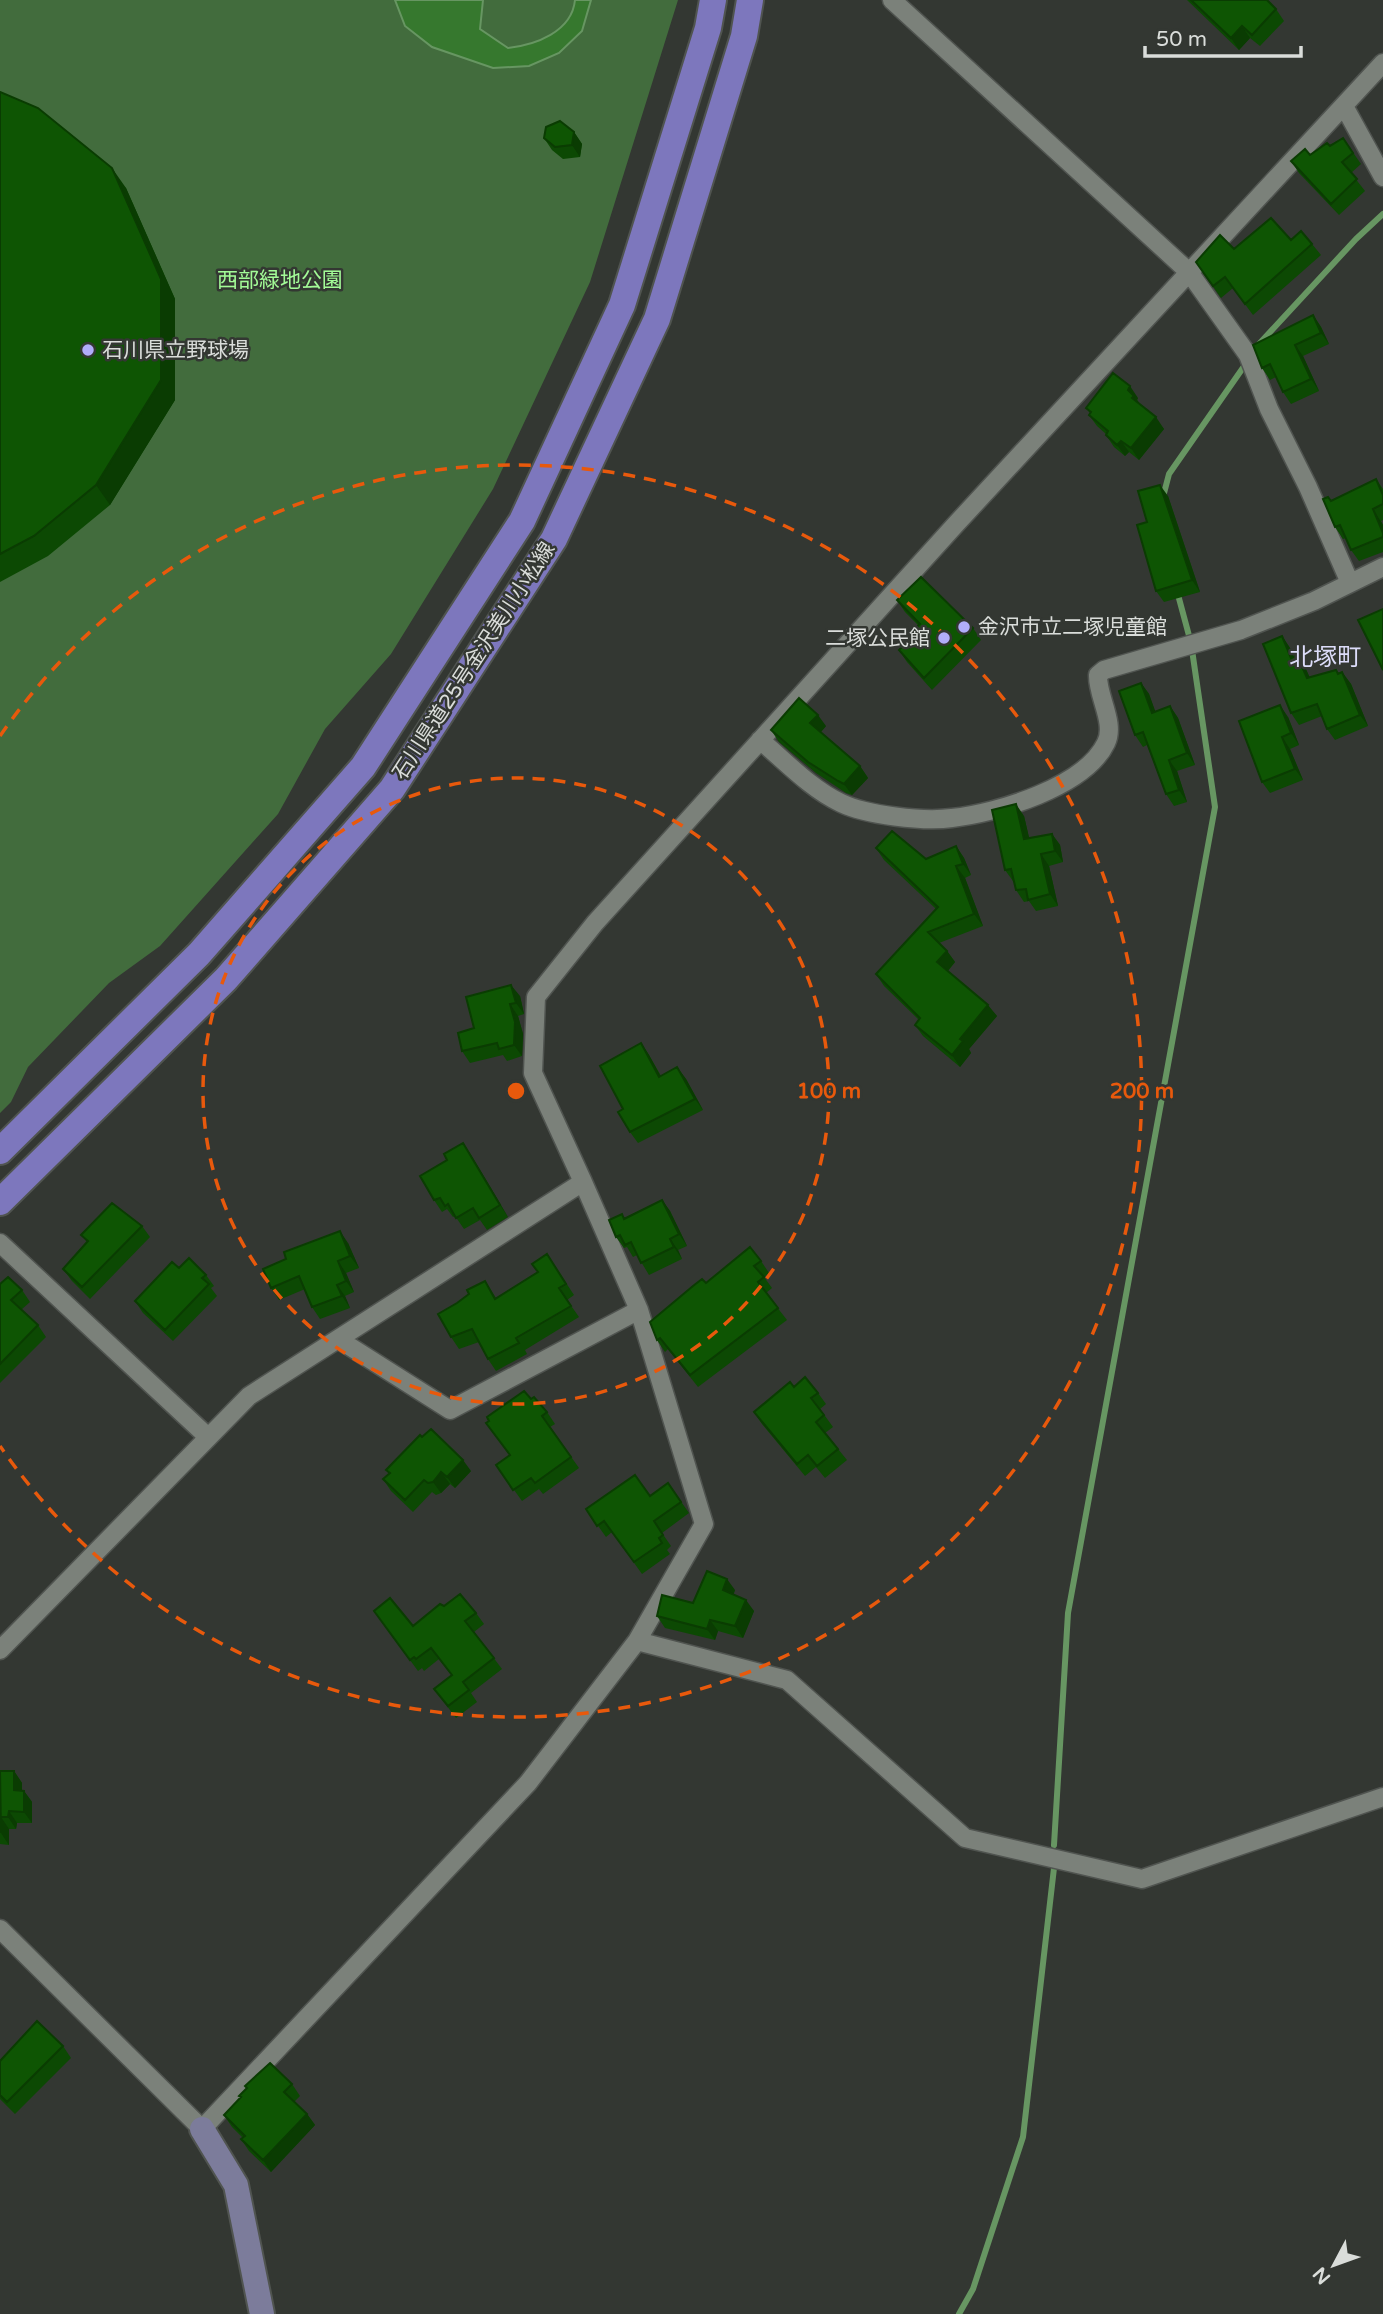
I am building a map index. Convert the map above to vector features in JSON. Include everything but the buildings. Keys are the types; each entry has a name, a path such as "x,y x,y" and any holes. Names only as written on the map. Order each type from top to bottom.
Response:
{"main road":[{"name":"石川県道25号金沢美川小松線","path":"0,1151 198,954 363,767 522,521 622,305 708,27 713,0"},
{"name":"石川県道25号金沢美川小松線","path":"0,1202 226,979 392,789 554,539 657,319 744,36 750,0"}],"street":[{"path":"892,0 1189,272 1248,355 1269,409 1308,487 1350,583"},
{"path":"202,2129 528,1783 637,1641 704,1524 639,1310 533,1073 536,997 595,923 760,740 1383,63"},
{"path":"1344,106 1383,177"},
{"path":"760,740 842,804 894,816 951,818 1030,799 1063,783 1094,761 1108,741 1106,715 1097,686 1098,675 1104,670 1241,630 1383,567"},
{"path":"0,1650 249,1396 583,1182"},
{"path":"0,1243 208,1437"},
{"path":"338,1339 450,1410 639,1310"},
{"path":"637,1641 787,1679 965,1838 1142,1879 1383,1797"},
{"path":"0,1929 202,2129 236,2185 262,2314"}],"green space":[{"name":"西部緑地公園","path":"0,0 678,0 590,282 493,489 391,654 325,729 278,814 160,946 109,983 28,1067 11,1102 0,1113"}],"shaded area":[{"path":"395,0 483,0 480,29 508,48 529,44 550,35 567,21 575,0 591,0 582,31 559,53 529,66 493,68 432,47 405,26"}],"waterway":[{"path":"1259,344 1356,239 1383,214"},
{"path":"1163,497 1169,474 1247,362"},
{"path":"1054,1845 1068,1613 1215,807 1191,643 1177,591"},
{"path":"959,2314 973,2289 1023,2137 1054,1868"}],"place":[{"name":"石川県立野球場","path":"88,350"},
{"name":"金沢市立二塚児童館","path":"964,627"},
{"name":"二塚公民館","path":"944,638"}],"district":[{"name":"北塚町","path":"1325,657"}]}
